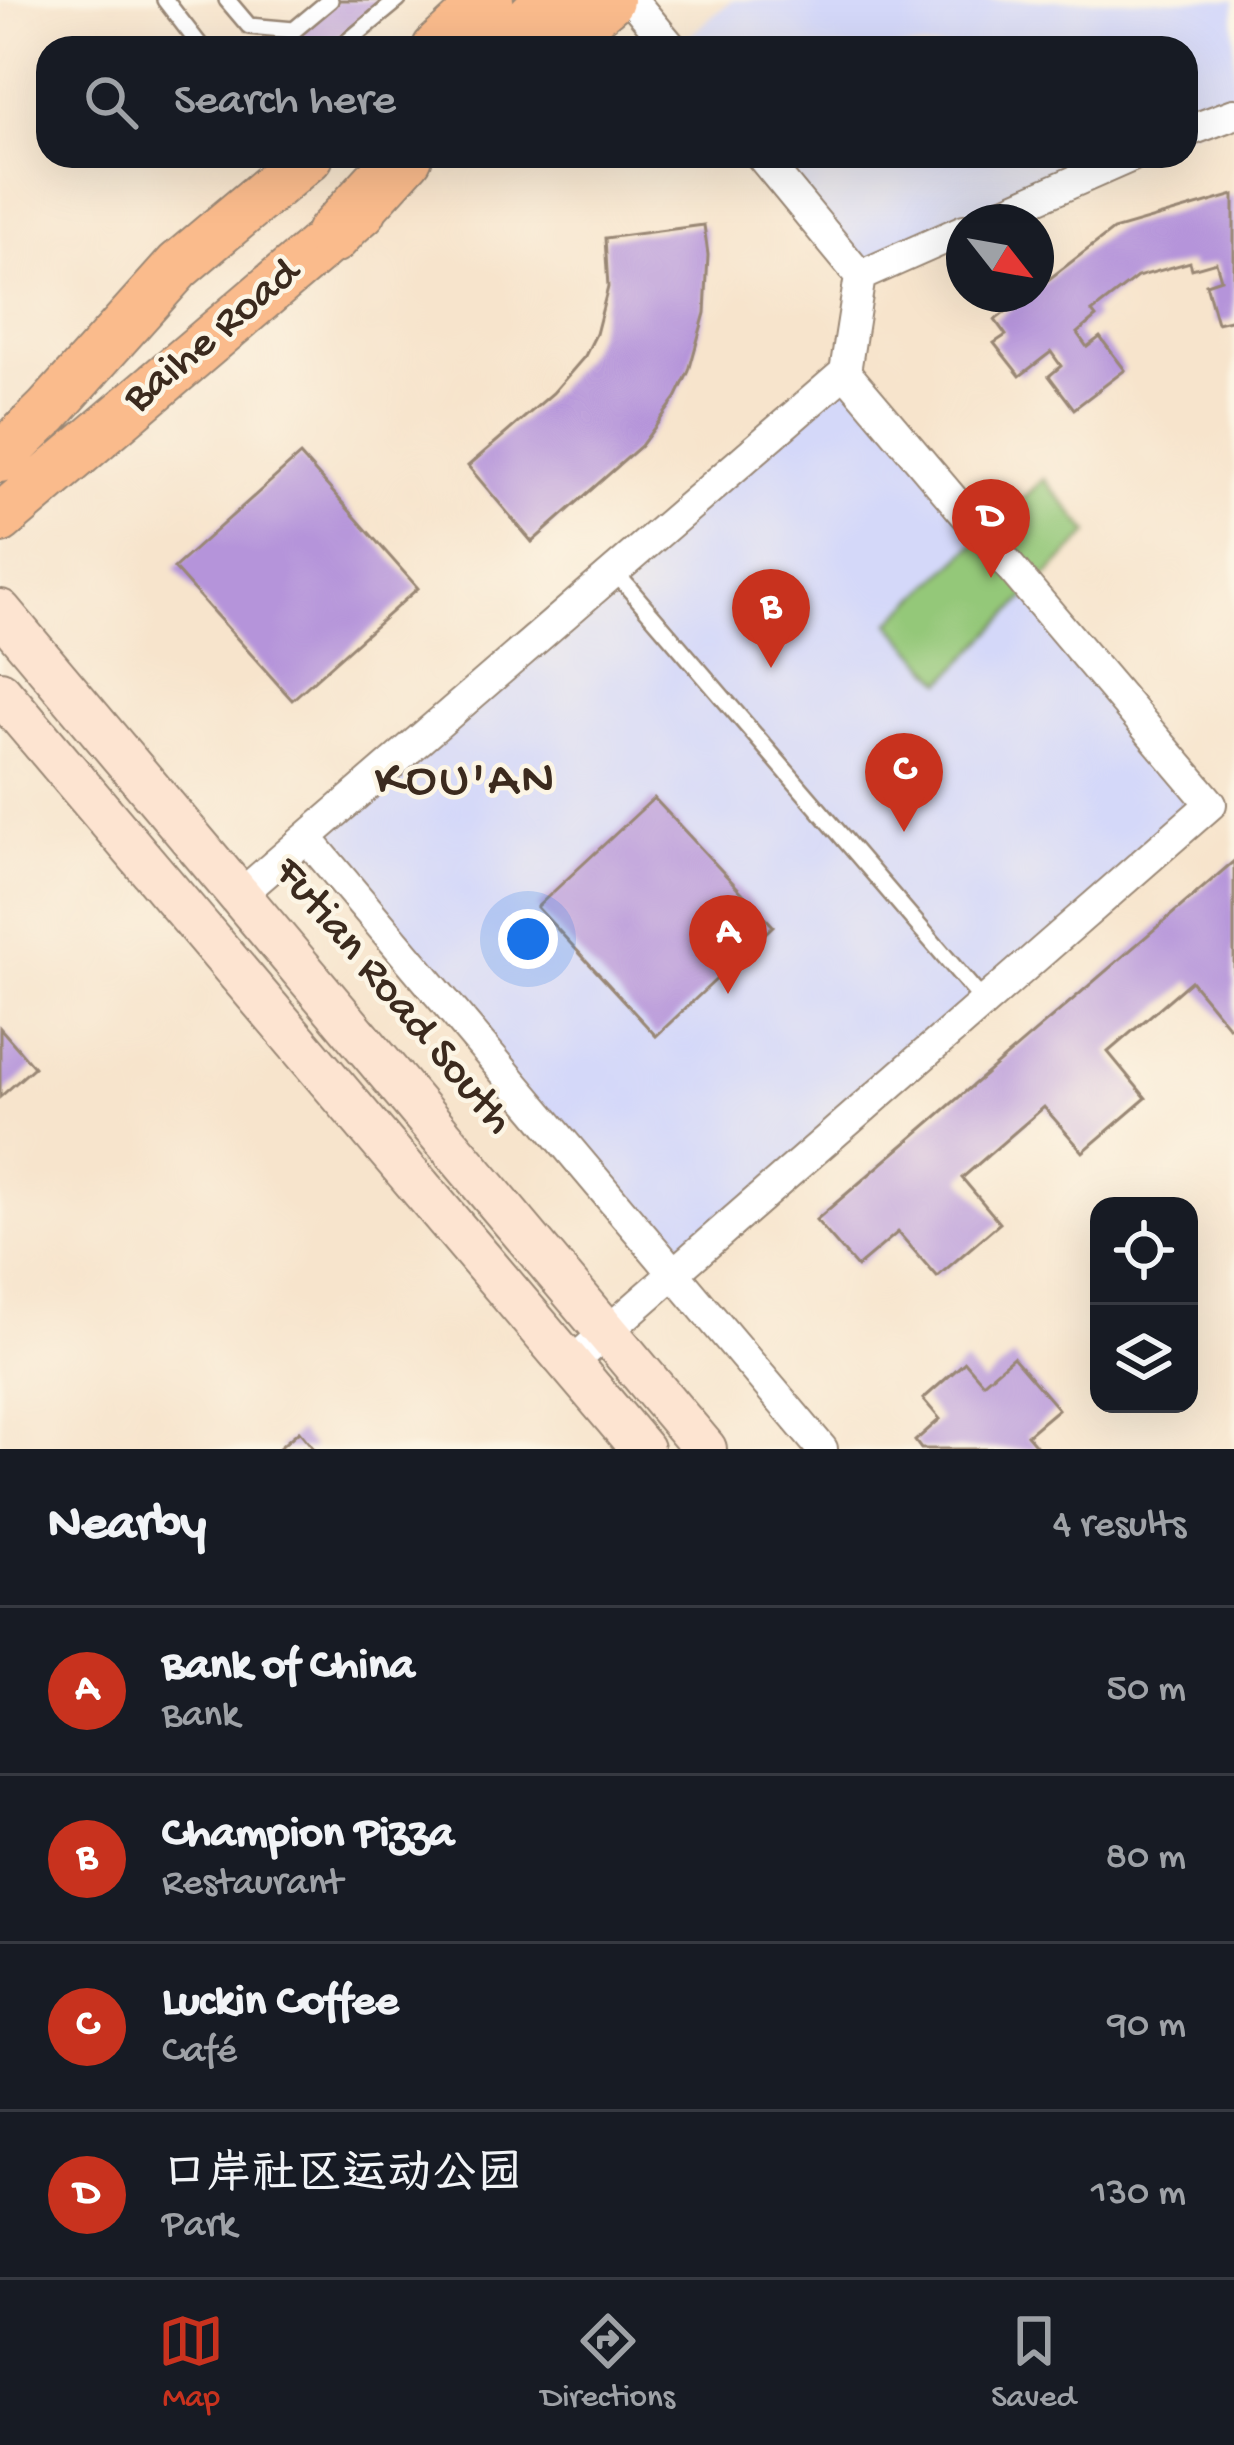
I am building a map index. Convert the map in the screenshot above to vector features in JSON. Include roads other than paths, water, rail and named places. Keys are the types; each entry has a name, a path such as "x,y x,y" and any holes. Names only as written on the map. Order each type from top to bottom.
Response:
{"highway":[{"path":"518,36 552,0"},
{"path":"332,236 395,168"}],"main road":[{"path":"449,36 489,0"},
{"path":"567,36 609,0"},
{"name":"Baihe Road","path":"0,458 178,266 295,168"},
{"name":"Baihe Road","path":"0,519 412,168"}],"street":[{"path":"632,0 662,36"},
{"path":"1198,128 1234,114"},
{"path":"240,895 845,372 860,276 771,168"},
{"path":"1023,204 1105,168"},
{"path":"860,276 946,238"},
{"path":"570,1364 984,1002 1222,802 845,372"},
{"name":"Futian Road South","path":"0,611 705,1449"},
{"path":"0,692 642,1449"},
{"path":"307,838 822,1449"}],"lane":[{"path":"165,0 193,36"},
{"path":"227,0 249,26 294,31 330,0"},
{"path":"354,36 398,0"},
{"path":"615,572 984,1002"}],"place":[{"name":"口岸社区运动公园","path":"991,578"},
{"name":"Champion Pizza","path":"771,668"},
{"name":"Luckin Coffee","path":"904,832"},
{"name":"Bank of China","path":"728,994"}],"district":[{"name":"KOU'AN","path":"466,783"}]}
